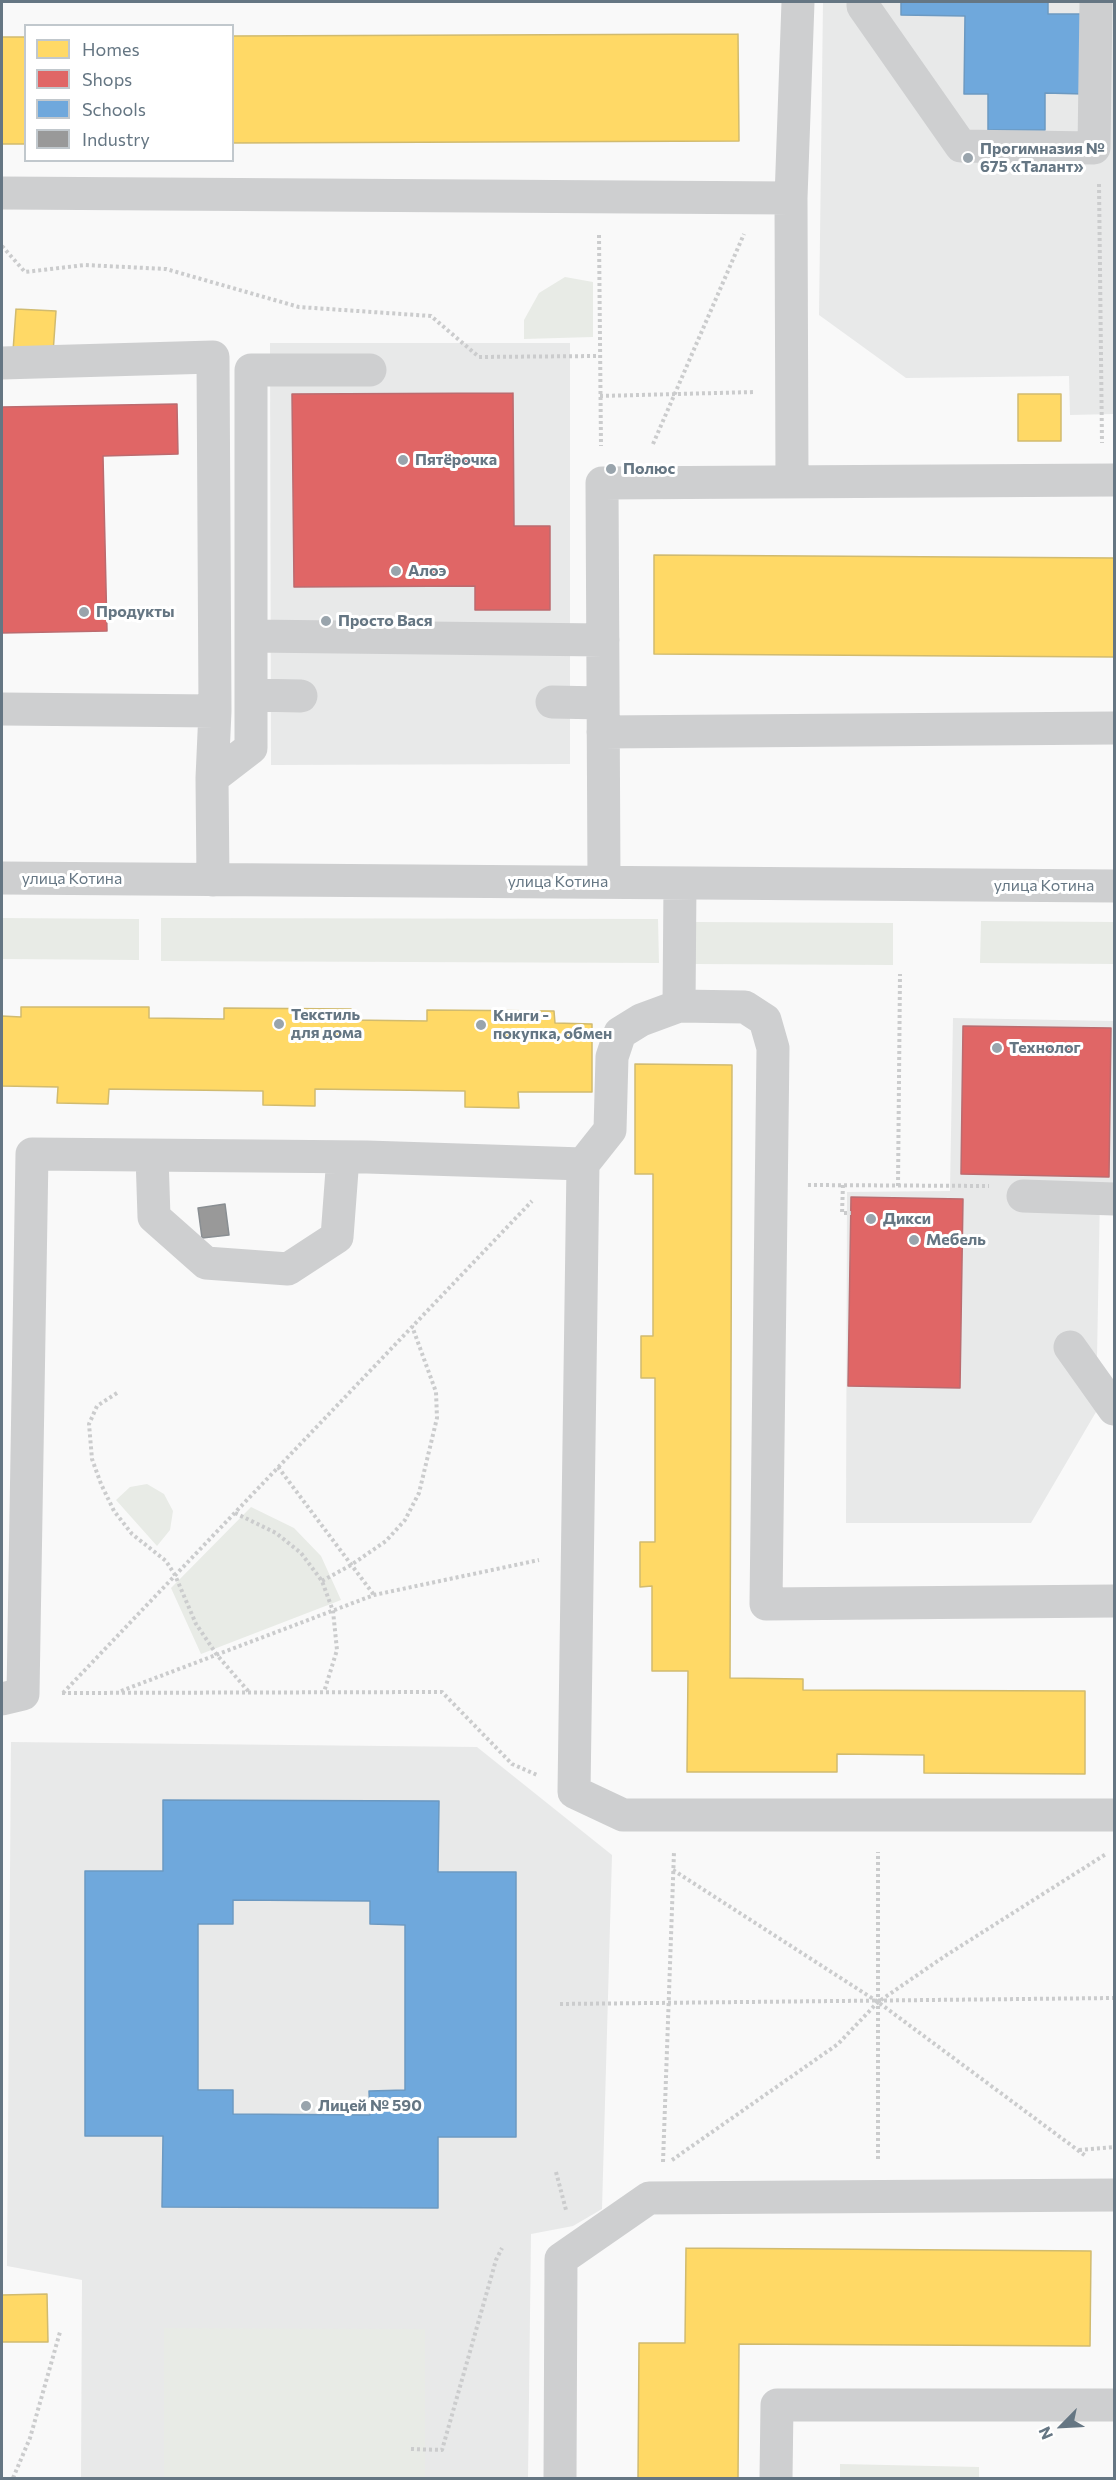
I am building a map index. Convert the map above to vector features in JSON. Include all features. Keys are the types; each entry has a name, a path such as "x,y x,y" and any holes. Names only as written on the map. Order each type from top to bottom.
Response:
{"street":[{"path":"792,482 792,391 775,198 798,2"},
{"path":"864,2 863,6 961,146 1094,148 1096,2"},
{"path":"2,194 775,198"},
{"path":"2,363 213,357 215,711 212,778 213,880"},
{"path":"212,778 251,748 250,370 370,370"},
{"path":"604,882 602,483 1114,480"},
{"path":"252,636 603,640"},
{"path":"252,695 301,696"},
{"path":"552,702 603,717 1114,728"},
{"path":"2,709 215,711"},
{"name":"улица Котина","path":"2,878 1114,886"},
{"path":"679,1006 680,883"},
{"path":"1114,1601 766,1604 773,1048 765,1020 745,1007 679,1006 641,1020 620,1033 612,1057 610,1130 583,1164 574,1792 623,1815 1114,1815"},
{"path":"2,1700 23,1694 32,1154 343,1157 583,1164"},
{"path":"152,1156 154,1217 206,1263 288,1269 338,1237 343,1157"},
{"path":"1023,1196 1114,1199"},
{"path":"1070,1347 1114,1408"},
{"path":"560,2478 561,2259 649,2198 1114,2195"},
{"path":"776,2478 777,2406 1114,2405"}],"path":[{"path":"1094,148 1099,163 1102,415"},
{"path":"599,197 602,483"},
{"path":"636,484 675,394 775,198"},
{"path":"2,246 25,272 86,265 166,269 299,307 431,316 479,357 599,356"},
{"path":"600,396 792,391"},
{"path":"898,1186 900,974"},
{"path":"771,1185 1003,1186 1023,1196"},
{"path":"843,1185 842,1213 850,1213"},
{"path":"535,1199 525,1206 63,1693 442,1692 512,1764 574,1792"},
{"path":"322,1581 351,1565 386,1541 405,1520 419,1493 429,1460 437,1418 436,1392 412,1326"},
{"path":"117,1393 97,1406 89,1424 92,1459 114,1510 132,1534 166,1561 175,1575 196,1624 217,1655 250,1693"},
{"path":"278,1467 374,1595"},
{"path":"235,1513 276,1533 301,1552 322,1581 333,1611 337,1650 324,1692"},
{"path":"117,1693 374,1595 578,1552"},
{"path":"674,1856 663,2166 838,2044 878,2002 945,1956 1114,1849"},
{"path":"878,1856 878,2164"},
{"path":"674,1870 878,2002 1096,2163"},
{"path":"560,2004 1114,1998"},
{"path":"1078,2150 1114,2147"},
{"path":"411,2449 442,2450 496,2260 502,2248"},
{"path":"13,2478 30,2438 60,2332"}],"shaded area":[{"name":"Прогимназия № 675 «Талант»","path":"823,2 1114,2 1114,414 1070,415 1069,376 906,378 819,315"},
{"path":"565,277 593,282 593,337 524,339 524,320 539,293"},
{"path":"270,343 570,343 570,764 271,765"},
{"path":"2,918 139,919 139,960 2,959"},
{"path":"161,918 658,919 659,963 161,961"},
{"path":"981,921 1114,922 1114,964 980,963"},
{"path":"696,922 893,923 893,965 695,964"},
{"path":"953,1018 1114,1021 1114,1194 1100,1194 1096,1412 1031,1523 846,1523 847,1192 950,1191"},
{"path":"147,1484 164,1494 173,1511 170,1530 157,1546 116,1500 130,1487"},
{"path":"251,1507 294,1528 321,1556 341,1600 201,1654 171,1588"},
{"name":"Лицей № 590","path":"11,1742 477,1747 612,1855 602,2209 573,2226 531,2234 528,2478 81,2478 82,2280 7,2266"},
{"path":"164,2328 425,2329 425,2478 164,2478"},
{"path":"840,2464 979,2467 979,2478 840,2478"}],"building: Homes":[{"path":"738,34 739,141 234,143 234,36"},
{"path":"2,37 24,37 24,144 2,144"},
{"path":"16,309 56,311 53,353 13,351"},
{"path":"1018,394 1061,394 1061,441 1018,441"},
{"path":"654,555 1114,558 1114,657 654,654"},
{"path":"21,1007 149,1007 149,1018 224,1019 224,1008 351,1009 351,1020 427,1021 427,1010 554,1011 555,1023 592,1024 592,1092 518,1092 519,1108 465,1107 465,1091 315,1089 315,1106 263,1105 263,1091 109,1089 108,1104 57,1103 58,1087 2,1086 2,1016 21,1017"},
{"path":"635,1064 732,1065 730,1678 803,1679 803,1690 1085,1691 1085,1774 924,1773 924,1755 837,1754 837,1772 687,1772 688,1671 652,1671 652,1586 640,1587 640,1542 655,1542 655,1378 641,1378 641,1336 653,1336 653,1174 635,1174"},
{"path":"686,2248 1091,2251 1090,2346 739,2344 738,2478 638,2478 639,2343 685,2343"},
{"path":"47,2294 48,2342 2,2342 2,2295"}],"building: Shops":[{"name":"Пятёрочка","path":"513,393 514,526 550,526 550,610 475,610 475,586 294,587 292,394"},
{"path":"177,404 178,454 103,456 107,631 2,633 2,407"},
{"path":"963,1026 1111,1028 1109,1177 961,1174"},
{"path":"851,1197 963,1199 960,1388 848,1386"}],"building: Schools":[{"path":"901,2 1048,2 1048,14 1086,14 1084,94 1045,93 1045,130 988,130 988,94 964,94 965,16 901,15"},
{"path":"163,1800 439,1801 438,1872 516,1872 516,2137 438,2137 438,2208 162,2207 163,2136 85,2136 85,1871 163,1871","holes":["233,1900 370,1901 370,1924 405,1925 405,2090 369,2091 370,2115 233,2114 233,2090 198,2090 198,1924 233,1924"]}],"building: Industry":[{"path":"225,1204 229,1235 202,1238 198,1208"}],"place":[{"name":"Прогимназия № 675 «Талант»","path":"968,158"},
{"name":"Пятёрочка","path":"403,460"},
{"name":"Полюс","path":"611,469"},
{"name":"Алоэ","path":"396,571"},
{"name":"Продукты","path":"84,612"},
{"name":"Просто Вася","path":"326,621"},
{"name":"Текстиль для дома","path":"279,1024"},
{"name":"Книги - покупка, обмен","path":"481,1025"},
{"name":"Технолог","path":"997,1048"},
{"name":"Дикси","path":"871,1219"},
{"name":"Мебель","path":"914,1240"},
{"name":"Лицей № 590","path":"306,2106"}]}
